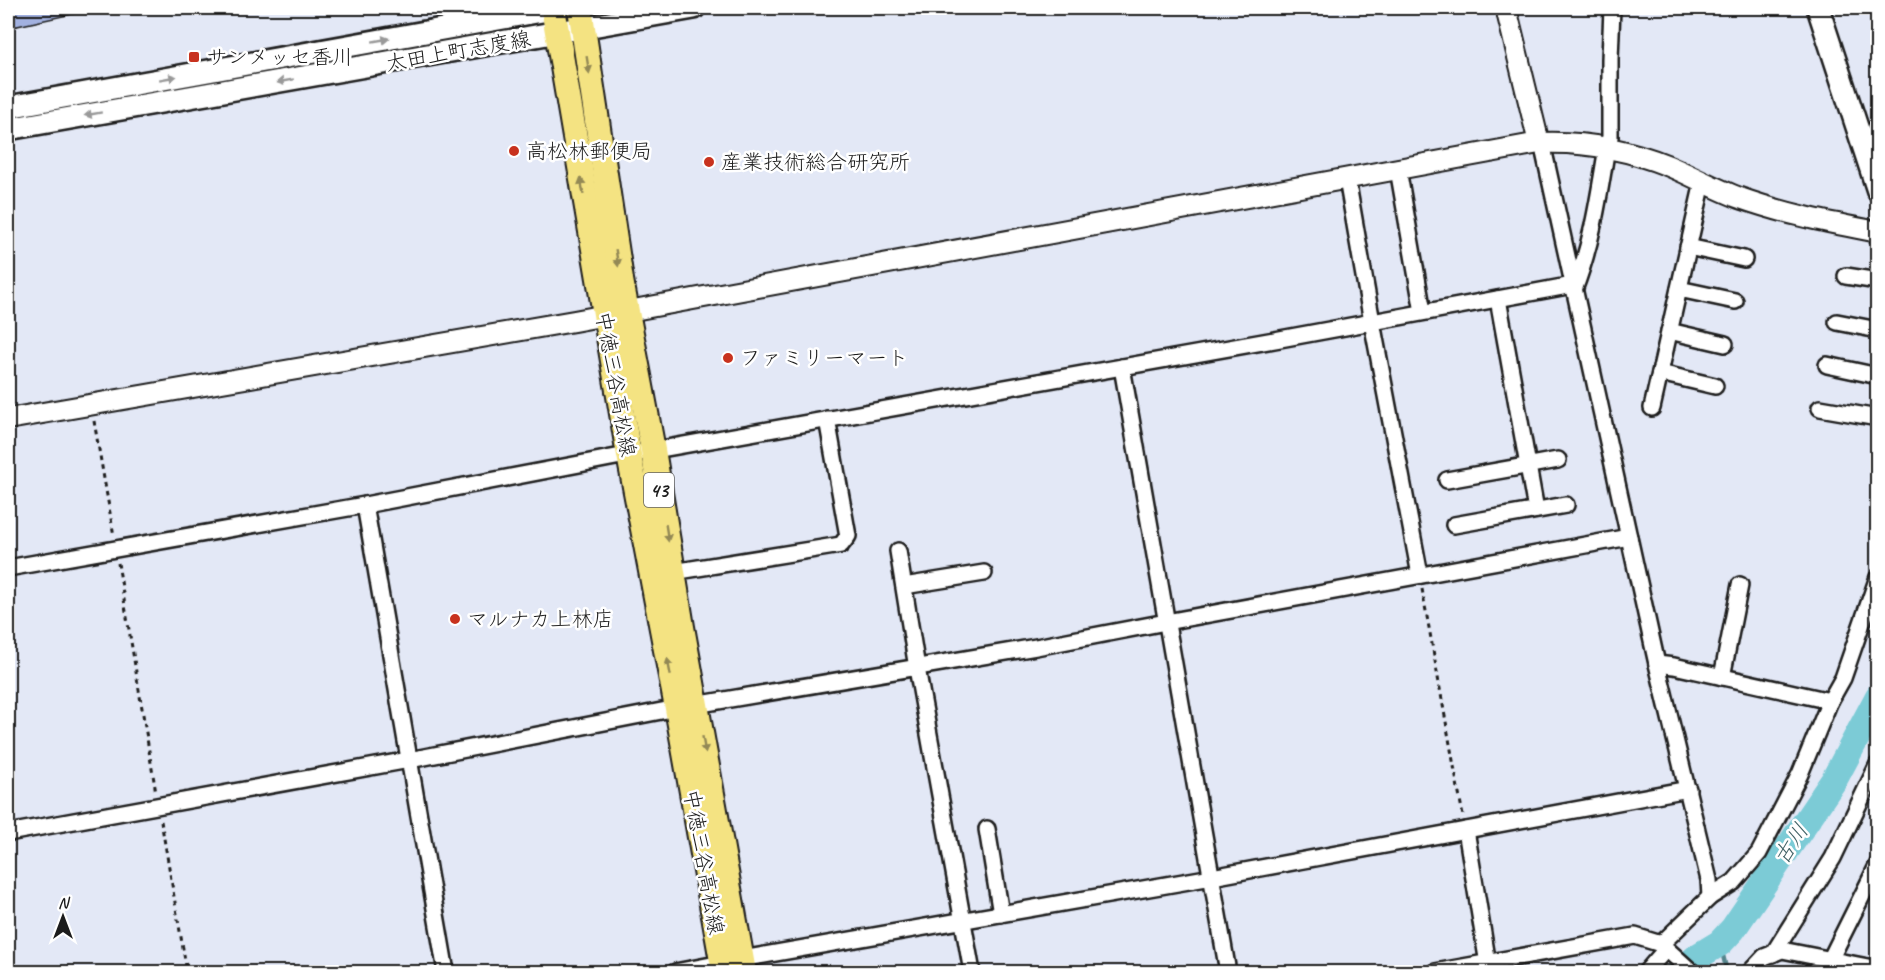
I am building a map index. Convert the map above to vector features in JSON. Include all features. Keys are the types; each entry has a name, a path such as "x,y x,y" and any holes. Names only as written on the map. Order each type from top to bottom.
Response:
{"main road":[{"name":"太田上町志度線","path":"8,107 555,8"},
{"name":"中徳三谷高松線","path":"555,8 556,33 616,314 653,450 673,573 687,706"},
{"name":"太田上町志度線","path":"8,129 556,33 581,18 694,8"},
{"path":"1818,8 1878,191"},
{"name":"中徳三谷高松線","path":"581,18 616,314 629,454 687,706 733,967"}],"street":[{"path":"1506,8 1541,143 1657,664 1709,880 1710,897"},
{"path":"1574,288 1586,261 1610,137 1612,8"},
{"path":"8,419 616,314 1541,143 1607,147 1668,166 1739,198 1813,220 1878,232"},
{"path":"1398,169 1423,312"},
{"path":"1347,179 1420,575"},
{"path":"1652,408 1703,182"},
{"path":"1689,247 1744,259"},
{"path":"1846,276 1878,281"},
{"path":"8,568 1423,312 1574,288"},
{"path":"1679,288 1735,301"},
{"path":"1498,299 1536,510"},
{"path":"1837,322 1878,330"},
{"path":"1669,331 1725,344"},
{"path":"1827,366 1878,376"},
{"path":"1122,367 1228,972"},
{"path":"1660,373 1715,386"},
{"path":"1820,408 1877,416"},
{"path":"673,573 841,545 848,536 828,419"},
{"path":"1447,480 1558,460"},
{"path":"364,505 446,972"},
{"path":"1454,525 1566,505"},
{"path":"8,833 158,807 687,706 917,668 1629,537"},
{"path":"898,550 972,972"},
{"path":"904,586 984,573"},
{"path":"1646,972 1663,946 1710,897 1734,882 1758,853 1800,774 1830,700 1843,678 1878,577"},
{"path":"1722,677 1740,585"},
{"path":"1657,664 1830,700"},
{"path":"1773,954 1833,858 1878,764"},
{"path":"675,972 733,967 963,921 1688,789"},
{"path":"987,829 1001,914"},
{"path":"1466,830 1488,963"},
{"path":"1830,960 1872,887 1878,864"},
{"path":"1436,972 1635,936 1663,946 1692,972"},
{"path":"1750,972 1764,957 1782,950 1878,969"}],"path":[{"path":"91,404 187,972"},
{"path":"1420,575 1466,830"}],"building":[{"path":"8,8 77,8 77,13 8,28"}],"waterway":[{"name":"古川","path":"1680,972 1697,957 1720,943 1733,929 1834,780 1878,697"},
{"path":"1720,943 1727,972"}],"place":[{"name":"サンメッセ香川","path":"194,57"},
{"name":"高松林郵便局","path":"514,151"},
{"name":"産業技術総合研究所","path":"709,162"},
{"name":"ファミリーマート","path":"728,358"},
{"name":"マルナカ上林店","path":"455,619"}]}
